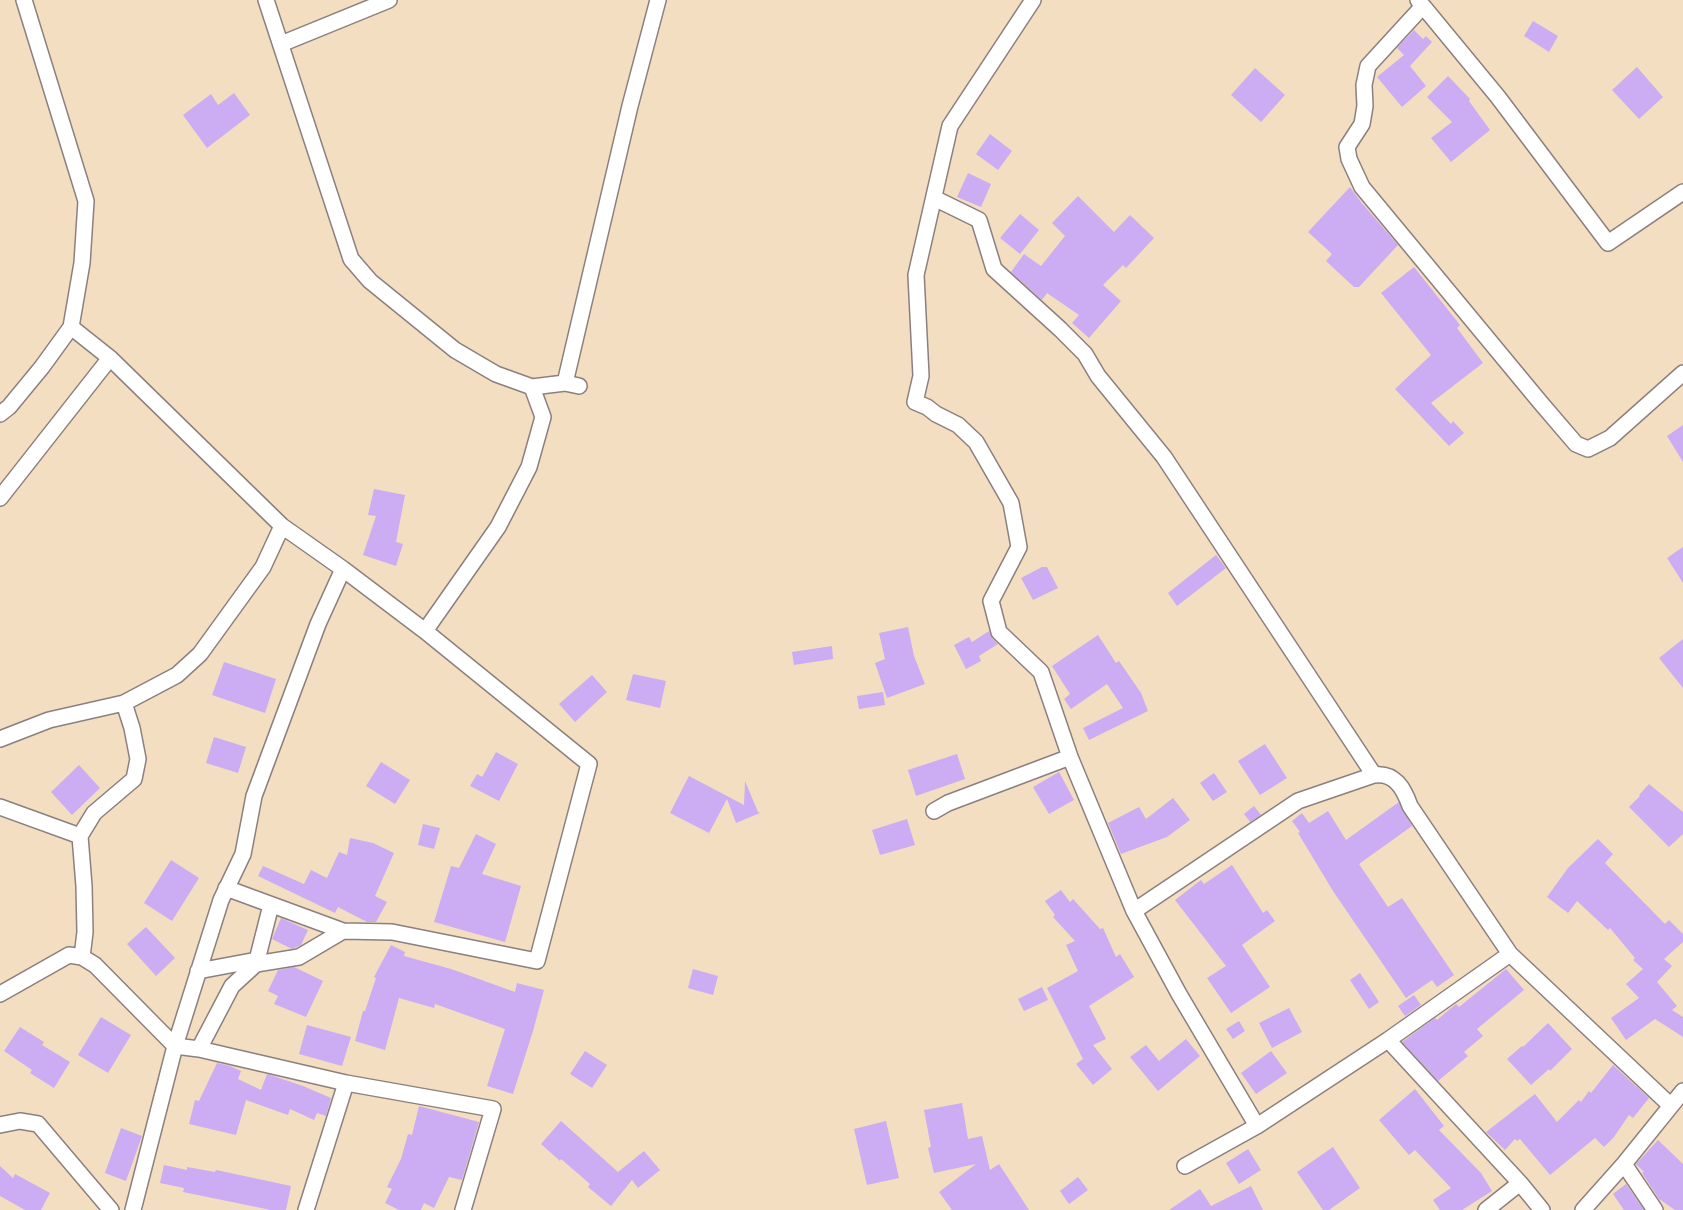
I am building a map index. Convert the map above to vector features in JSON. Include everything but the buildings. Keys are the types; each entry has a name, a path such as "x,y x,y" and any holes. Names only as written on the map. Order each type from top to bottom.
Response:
{"street":[{"path":"0,414 9,407 42,367 71,326 82,263 86,201 24,0"},
{"path":"266,0 351,259 370,280 455,350 496,374 532,387 572,384 630,106 658,0"},
{"path":"280,44 388,0"},
{"path":"1033,0 950,126 916,276 921,376 916,402 927,407 942,418 958,425 976,442 1011,503 1019,547 991,601 999,632 1041,672 1070,757 1134,912 1179,994 1257,1126"},
{"path":"1683,192 1608,243 1498,97 1420,3 1368,66 1364,85 1365,106 1362,124 1347,147 1349,159 1362,187 1576,444 1588,449 1610,438 1683,373"},
{"path":"934,198 979,220 994,270 1085,354 1098,376 1164,457 1374,775"},
{"path":"71,326 110,358 282,526 343,569 426,632 589,764 537,961 392,932 344,931 226,888"},
{"path":"0,498 110,358"},
{"path":"426,632 498,527 529,467 543,417 532,387"},
{"path":"0,739 50,720 124,703 177,676 200,654 263,567 282,526"},
{"path":"134,1210 175,1046 221,900 242,854 254,796 318,624 343,569"},
{"path":"82,957 85,932 80,836 94,813 134,779 138,759 132,728 124,703"},
{"path":"934,811 948,803 1070,757"},
{"path":"1134,912 1298,801 1374,775 1383,774 1394,779 1404,790 1410,806 1510,954 1670,1105"},
{"path":"0,807 80,836"},
{"path":"199,1049 232,986 257,962 270,904"},
{"path":"198,971 299,957 344,931"},
{"path":"1185,1166 1257,1126 1388,1040 1510,954"},
{"path":"0,994 68,955 82,957 95,965 175,1046 199,1049 346,1083 493,1109 463,1210"},
{"path":"1388,1040 1520,1183 1542,1210"},
{"path":"306,1210 346,1083"},
{"path":"1583,1210 1624,1164 1683,1091"},
{"path":"0,1125 20,1121 38,1124 111,1210"},
{"path":"1624,1164 1656,1210"},
{"path":"1486,1210 1520,1183"}]}
